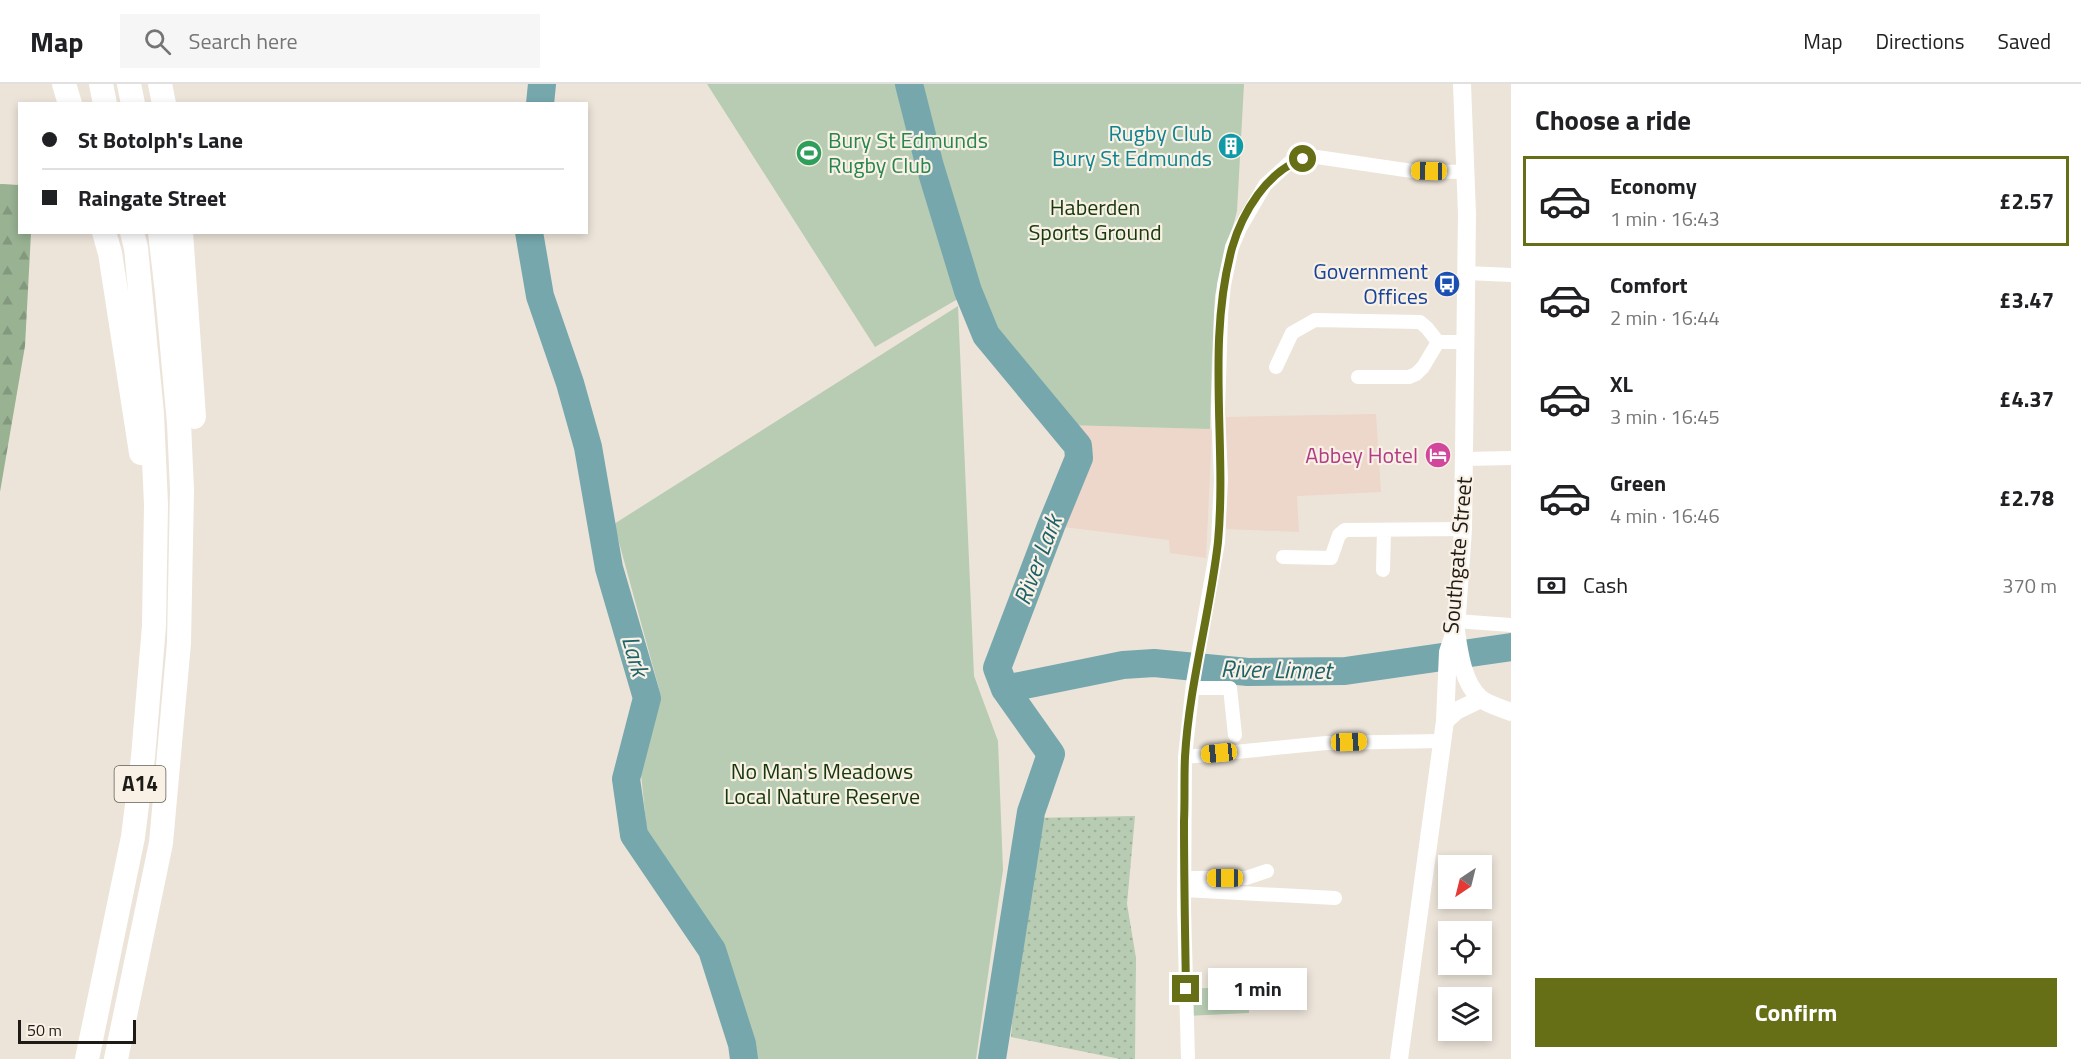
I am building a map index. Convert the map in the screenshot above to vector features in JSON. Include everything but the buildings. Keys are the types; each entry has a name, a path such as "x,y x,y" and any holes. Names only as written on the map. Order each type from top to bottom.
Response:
{"highway":[{"path":"64,84 69,102"},
{"path":"101,84 105,102"},
{"path":"129,84 134,102"},
{"path":"160,84 164,102"},
{"path":"105,234 110,253 138,442 156,504"},
{"name":"A14","path":"87,1059 133,837 143,757 154,626 156,504 152,414 136,248 132,234"},
{"name":"A14","path":"116,1059 161,843 179,643 182,490 179,423 168,293 160,234"},
{"path":"181,234 195,432 182,490"}],"street":[{"name":"Southgate Street","path":"1399,1059 1454,656 1463,529 1467,214 1462,84"},
{"path":"1188,1059 1184,884 1185,757 1193,685 1218,542 1221,480 1219,456 1221,327 1224,285 1232,247 1240,228 1265,185 1289,163 1317,157 1412,171 1464,172"},
{"path":"1466,273 1511,275"},
{"path":"1276,368 1292,333 1315,320 1420,322 1428,328 1438,342"},
{"path":"1438,342 1465,342"},
{"path":"1358,377 1409,377 1416,374 1424,367 1438,342"},
{"path":"1465,459 1511,458"},
{"path":"1283,557 1331,558 1339,535 1345,530 1463,529"},
{"path":"1383,570 1384,530"},
{"path":"1456,625 1511,624"},
{"path":"1454,656 1481,699 1511,712"},
{"path":"1193,685 1230,688 1235,735"},
{"path":"1445,721 1456,711 1481,699"},
{"path":"1185,757 1326,743 1442,741"},
{"path":"1184,884 1246,878 1267,871"},
{"path":"1184,884 1335,898"}],"shaded area":[{"path":"1376,414 1381,492 1297,496 1299,532 1226,529 1226,417"},
{"path":"1065,425 1212,429 1206,558 1170,553 1169,540 1055,526 1085,454 1082,445"}],"green space":[{"name":"Haberden Sports Ground","path":"707,84 1244,84 1237,211 1215,295 1210,429 1065,425 989,329 934,163 925,164 963,296 875,347"},
{"path":"0,184 18,185 18,234 31,234 25,346 0,492"},
{"name":"No Man's Meadows Local Nature Reserve","path":"958,306 974,676 998,741 1003,870 976,1059 754,1059 719,948 648,842 641,774 661,696 614,524"},
{"path":"1135,816 1127,904 1136,958 1135,1059 1120,1059 1011,1037 1022,896 1031,818"},
{"path":"1248,986 1249,1013 1186,1016 1186,989"}],"waterway":[{"name":"Lark","path":"540,102 542,84"},
{"name":"River Lark","path":"909,84 929,163 968,291 986,335 1078,446 1079,458 997,668 1005,689 1051,754 1031,812 992,1059"},
{"name":"Lark","path":"529,234 540,296 570,383 588,447 609,568 647,698 626,779 634,835 712,950 742,1044 744,1059"},
{"name":"River Linnet","path":"1005,689 1123,665 1154,663 1248,672 1345,671 1511,647"}],"place":[{"name":"Rugby Club Bury St Edmunds","path":"1231,146"},
{"name":"Bury St Edmunds Rugby Club","path":"809,153"},
{"name":"Government Offices","path":"1447,284"},
{"name":"Abbey Hotel","path":"1438,455"}],"route":[{"path":"1186,989 1185,757 1193,683 1218,542 1221,480 1218,411 1224,285 1232,247 1253,203 1265,185 1277,173 1289,163 1303,159"}]}
